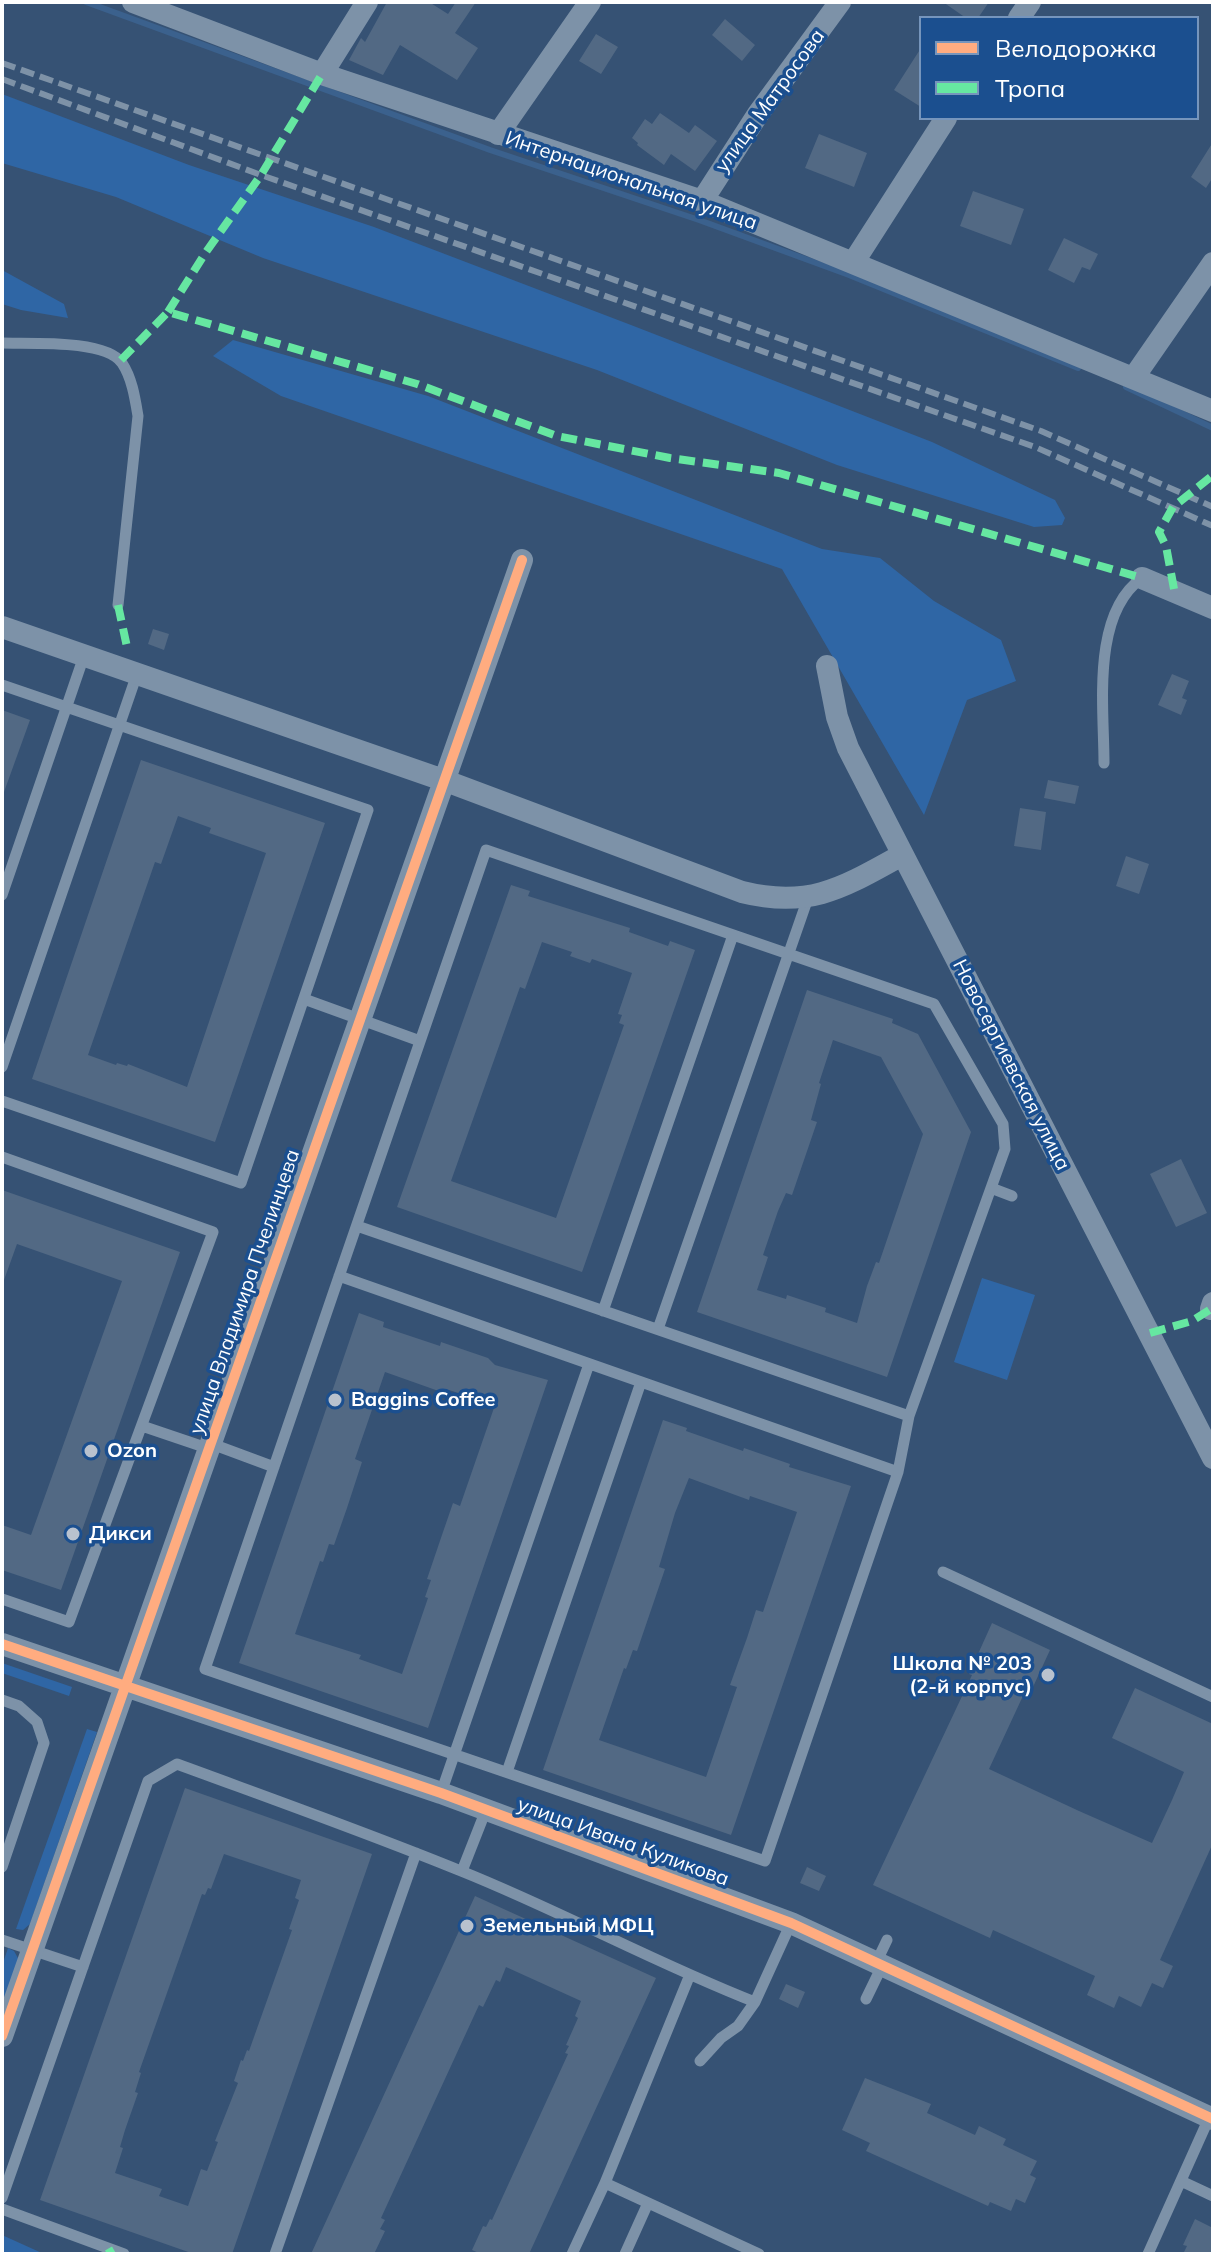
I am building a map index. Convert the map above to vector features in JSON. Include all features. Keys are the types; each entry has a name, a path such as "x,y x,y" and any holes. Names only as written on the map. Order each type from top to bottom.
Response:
{"street":[{"name":"Интернациональная улица","path":"133,2 322,74 702,201 1213,411"},
{"path":"322,74 367,2"},
{"path":"498,134 590,2"},
{"name":"улица Матросова","path":"702,201 758,114 840,2"},
{"path":"853,263 945,120"},
{"path":"1134,377 1213,263"},
{"name":"улица Владимира Пчелинцева","path":"2,2036 522,560"},
{"path":"1142,578 1213,608"},
{"path":"2,627 446,781 742,892 775,898 808,898 841,888 902,855"},
{"name":"Новосергиевская улица","path":"827,666 837,717 848,748 1213,1458"},
{"name":"улица Ивана Куликова","path":"2,1644 441,1793 791,1923 1211,2118"}],"lane":[{"path":"2,343 100,349 121,360 134,390 138,416 118,605"},
{"path":"1104,763 1105,647 1117,605 1128,587 1142,578"},
{"path":"2,895 84,656"},
{"path":"2,1067 137,674"},
{"path":"2,685 368,810 241,1183 2,1101"},
{"path":"486,850 733,935 934,1004 1003,1124 1005,1149 909,1416 898,1472 765,1861 205,1669 486,850"},
{"path":"658,1329 808,898"},
{"path":"603,1311 733,935"},
{"path":"304,999 420,1041"},
{"path":"2,1157 213,1232 69,1622 2,1599"},
{"path":"991,1188 1012,1196"},
{"path":"357,1226 909,1416"},
{"path":"339,1276 898,1472"},
{"path":"441,1793 589,1364"},
{"path":"507,1772 641,1382"},
{"path":"142,1426 274,1467"},
{"path":"943,1572 1213,1697"},
{"path":"2,1700 19,1706 37,1722 44,1743 2,1867"},
{"path":"2,2198 148,1781 177,1764 462,1871 621,1941 689,1977 755,2002"},
{"path":"462,1871 486,1810"},
{"path":"275,2254 416,1853"},
{"path":"700,2061 721,2038 738,2026 755,2002 791,1923"},
{"path":"2,1940 83,1967"},
{"path":"866,1999 887,1940"},
{"path":"572,2254 605,2183 689,1977"},
{"path":"1148,2254 1211,2118"},
{"path":"1181,2181 1213,2196"},
{"path":"605,2183 759,2254"},
{"path":"625,2254 648,2203"},
{"path":"2,2209 124,2254"}],"shaded area":[{"path":"2,94 189,165 374,227 932,442 1055,500 1065,518 1062,525 1034,527 837,465 597,370 263,258 116,197 2,163"},
{"path":"2,270 64,304 68,318 2,304"},
{"path":"233,340 428,396 822,549 880,558 934,601 1001,640 1016,681 967,700 924,815 782,569 281,396 213,356"},
{"path":"982,1278 1035,1295 1007,1380 954,1362"},
{"path":"2,1663 72,1687 69,1696 2,1673"},
{"path":"87,1729 97,1732 30,1924 23,1930 16,1929"},
{"path":"8,1948 19,1960 2,2008 2,1966"},
{"path":"2,2235 44,2254 2,2254"}],"building":[{"path":"387,2 429,2 448,14 456,2 476,2 455,33 478,48 457,80 400,45 383,75 349,60 361,38 365,42"},
{"path":"943,2 989,2 979,16 963,16"},
{"path":"725,19 755,45 742,61 712,35"},
{"path":"596,34 618,47 601,74 579,61"},
{"path":"919,51 919,106 894,90"},
{"path":"660,113 689,133 695,125 717,141 695,171 671,154 664,165 632,138 645,119 652,124"},
{"path":"819,134 867,153 854,187 805,168"},
{"path":"1213,142 1213,177 1206,188 1191,177"},
{"path":"973,191 1024,209 1011,245 960,226"},
{"path":"1064,238 1098,254 1090,270 1082,267 1074,283 1048,270"},
{"path":"153,629 169,634 164,650 148,644"},
{"path":"1172,674 1189,681 1182,698 1187,700 1181,715 1158,705"},
{"path":"2,710 30,720 4,792 2,792"},
{"path":"141,760 325,823 215,1142 32,1079","holes":["178,816 211,828 209,833 266,853 187,1087 128,1064 116,1065 88,1055 155,862 161,864"]},
{"path":"1048,780 1079,786 1075,804 1044,798"},
{"path":"1020,808 1046,812 1041,850 1014,846"},
{"path":"1126,856 1149,864 1139,894 1116,886"},
{"path":"511,885 530,891 528,896 630,928 629,932 668,946 670,941 695,950 582,1272 397,1207","holes":["542,942 572,952 570,956 590,963 592,959 632,973 618,1014 622,1015 619,1023 624,1025 556,1218 451,1181 520,987 525,989"]},
{"path":"807,990 893,1019 892,1023 918,1034 971,1132 887,1377 697,1312","holes":["833,1040 881,1057 923,1134 879,1263 876,1262 867,1286 857,1323 825,1312 826,1308 787,1295 786,1299 757,1290 768,1257 763,1255 778,1211 786,1193 792,1195 817,1122 811,1120"]},
{"path":"1181,1159 1207,1213 1176,1227 1150,1174"},
{"path":"2,1190 180,1252 61,1590 2,1570 2,1525 31,1535 122,1281 17,1244 2,1279"},
{"path":"359,1313 384,1322 383,1327 440,1346 441,1342 488,1358 495,1365 548,1380 428,1728 239,1663","holes":["385,1372 447,1394 449,1390 495,1405 460,1506 453,1503 427,1579 431,1580 425,1597 428,1598 402,1674 359,1659 361,1655 295,1634 320,1561 323,1562 329,1544 334,1545 347,1508 362,1462 355,1459"]},
{"path":"663,1420 687,1428 686,1431 851,1486 731,1835 543,1770","holes":["689,1478 749,1500 750,1496 797,1512 763,1612 756,1610 730,1685 737,1687 706,1777 599,1740 624,1668 633,1650 637,1651 665,1569 659,1567 675,1513"]},
{"path":"992,1623 1050,1650 1027,1700 1022,1698 989,1769 1079,1811 1152,1843 1172,1800 1184,1772 1112,1738 1135,1688 1213,1724 1213,1843 1160,1960 1173,1966 1163,1988 1152,1983 1141,2007 1119,1996 1114,2008 1087,1995 1095,1976 993,1930 990,1938 873,1885 972,1675 969,1674"},
{"path":"185,1788 372,1854 232,2254 194,2254 40,2200","holes":["224,1854 301,1880 295,1898 299,1900 289,1929 292,1930 249,2051 241,2060 234,2081 238,2083 215,2141 218,2142 207,2171 201,2169 188,2206 159,2196 162,2189 115,2173 138,2093 135,2092 139,2072 202,1894 211,1889"]},
{"path":"807,1867 826,1876 819,1891 800,1883"},
{"path":"475,1896 656,1978 529,2254 481,2254 472,2250 483,2226 486,2227 492,2220 568,2054 565,2053 569,2046 566,2045 578,2018 575,2016 581,2001 506,1967 483,2007 479,2005 381,2218 385,2220 380,2229 385,2231 374,2254 311,2254"},
{"path":"786,1984 805,1992 798,2008 779,1999"},
{"path":"865,2078 931,2104 927,2113 975,2135 979,2126 1006,2139 1003,2145 1037,2161 1030,2175 1036,2178 1025,2203 1016,2199 1011,2211 990,2202 988,2206 866,2151 870,2143 842,2130"},
{"path":"1195,2219 1213,2228 1213,2254 1183,2254 1187,2246 1183,2245"}],"waterway":[{"path":"86,2 490,150 699,220 849,275 1078,368"},
{"path":"1126,387 1213,428"}],"railway":[{"path":"2,63 1041,431 1213,507"},
{"path":"2,79 261,175 1035,447 1213,526"}],"marked path":[{"path":"168,312 261,175 322,74"},
{"path":"121,360 168,312 417,384 557,436 670,458 779,473 1142,578"},
{"path":"1174,589 1166,546 1159,532 1173,507 1213,475"},
{"path":"118,605 127,647"},
{"path":"1150,1333 1192,1321 1211,1309"},
{"path":"107,2254 114,2250"}],"cycle path":[{"path":"2,2036 522,560"},
{"path":"2,1644 441,1793 791,1923 1213,2119"}],"place":[{"name":"Baggins Coffee","path":"335,1400"},
{"name":"Ozon","path":"91,1451"},
{"name":"Дикси","path":"73,1534"},
{"name":"Школа № 203 (2-й корпус)","path":"1048,1675"},
{"name":"Земельный МФЦ","path":"467,1926"}]}
